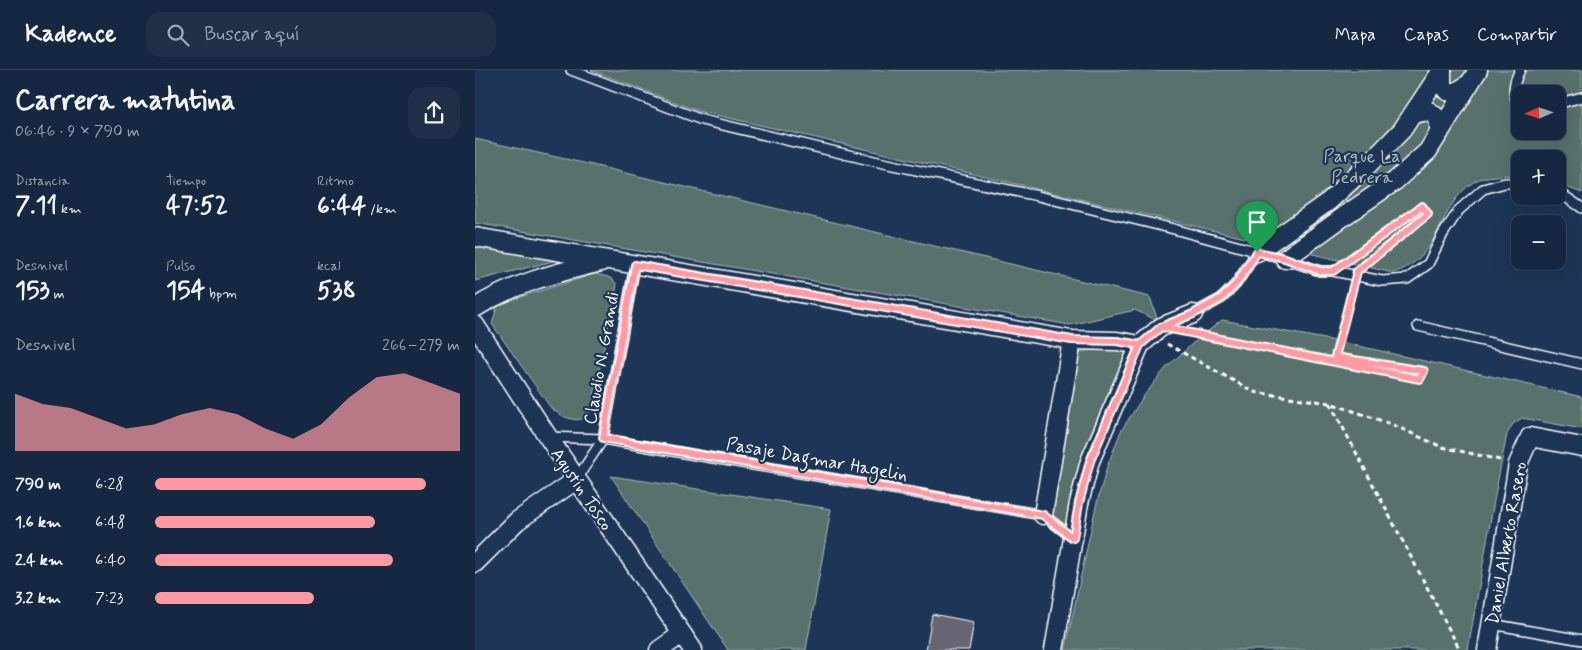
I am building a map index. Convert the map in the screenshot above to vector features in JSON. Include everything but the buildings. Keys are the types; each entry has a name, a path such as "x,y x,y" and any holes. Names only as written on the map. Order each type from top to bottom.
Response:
{"street":[{"path":"1257,252 1329,201 1368,165 1402,130 1442,70"},
{"path":"1442,70 1442,85 1447,91 1455,93 1474,76"},
{"path":"1285,258 1395,181 1428,150 1474,76"},
{"path":"1413,114 1429,111 1439,119 1439,134"},
{"path":"475,237 1072,340 1145,340"},
{"path":"475,308 503,291 550,274 609,260"},
{"path":"1053,650 1079,503 1090,461 1145,340 1161,327 1193,314"},
{"name":"Agustín Tosco","path":"475,325 547,437 693,650"},
{"path":"1043,515 1072,340"},
{"name":"Daniel Alberto Rasero","path":"1487,650 1518,464 1531,437 1582,447"},
{"path":"475,563 517,521 576,480"},
{"path":"659,650 681,634"}],"lane":[{"path":"571,70 702,120 874,161 1048,198 1285,258 1320,271 1333,271 1382,281 1407,279 1429,264 1443,234 1459,210 1483,189 1511,183"},
{"path":"1514,85 1520,70"},
{"path":"1566,101 1582,97"},
{"path":"1566,197 1582,208"},
{"path":"1193,314 1222,298 1236,284 1257,252"},
{"name":"Claudio N. Grandi","path":"576,480 603,438 635,265"},
{"path":"1418,326 1582,364"},
{"name":"Pasaje Dagmar Hagelin","path":"547,437 603,438 1043,515 1073,538"},
{"path":"1491,624 1582,640"}],"path":[{"path":"1190,333 1420,379 1424,371 1335,357 1357,271 1428,214 1422,206 1333,271"},
{"path":"1145,340 1254,392 1331,403 1391,424 1442,447 1518,464"},
{"path":"1331,403 1460,650"}],"green space":[{"name":"Parque La Pedrera","path":"591,70 1582,70 1582,193 1566,187 1566,150 1511,150 1511,176 1479,179 1462,191 1422,255 1410,265 1393,273 698,111"},
{"path":"475,139 1150,297 1158,321 1135,310 1070,325 475,223"},
{"path":"475,247 557,260 475,281"},
{"path":"595,274 610,278 617,285 591,410 582,419 577,420 561,415 551,408 492,324 497,307 507,301"},
{"path":"1222,320 1341,342 1582,397 1582,429 1522,418 1513,424 1507,434 1468,650 1065,650 1096,506 1107,467 1121,431 1143,397 1166,368"},
{"path":"1117,346 1131,349 1068,527 1050,513 1080,352"},
{"path":"611,476 831,509 806,650 728,650"}],"route":[{"path":"1257,252 1236,284 1222,298 1193,314 1161,327 1140,345 1117,341 1072,340 635,265 603,438 1043,515 1073,538 1079,503 1090,461 1140,345 1151,335 1161,327 1420,379 1424,371 1335,357 1357,271 1428,214 1422,206 1333,271 1320,271 1285,258 1257,252"}]}
